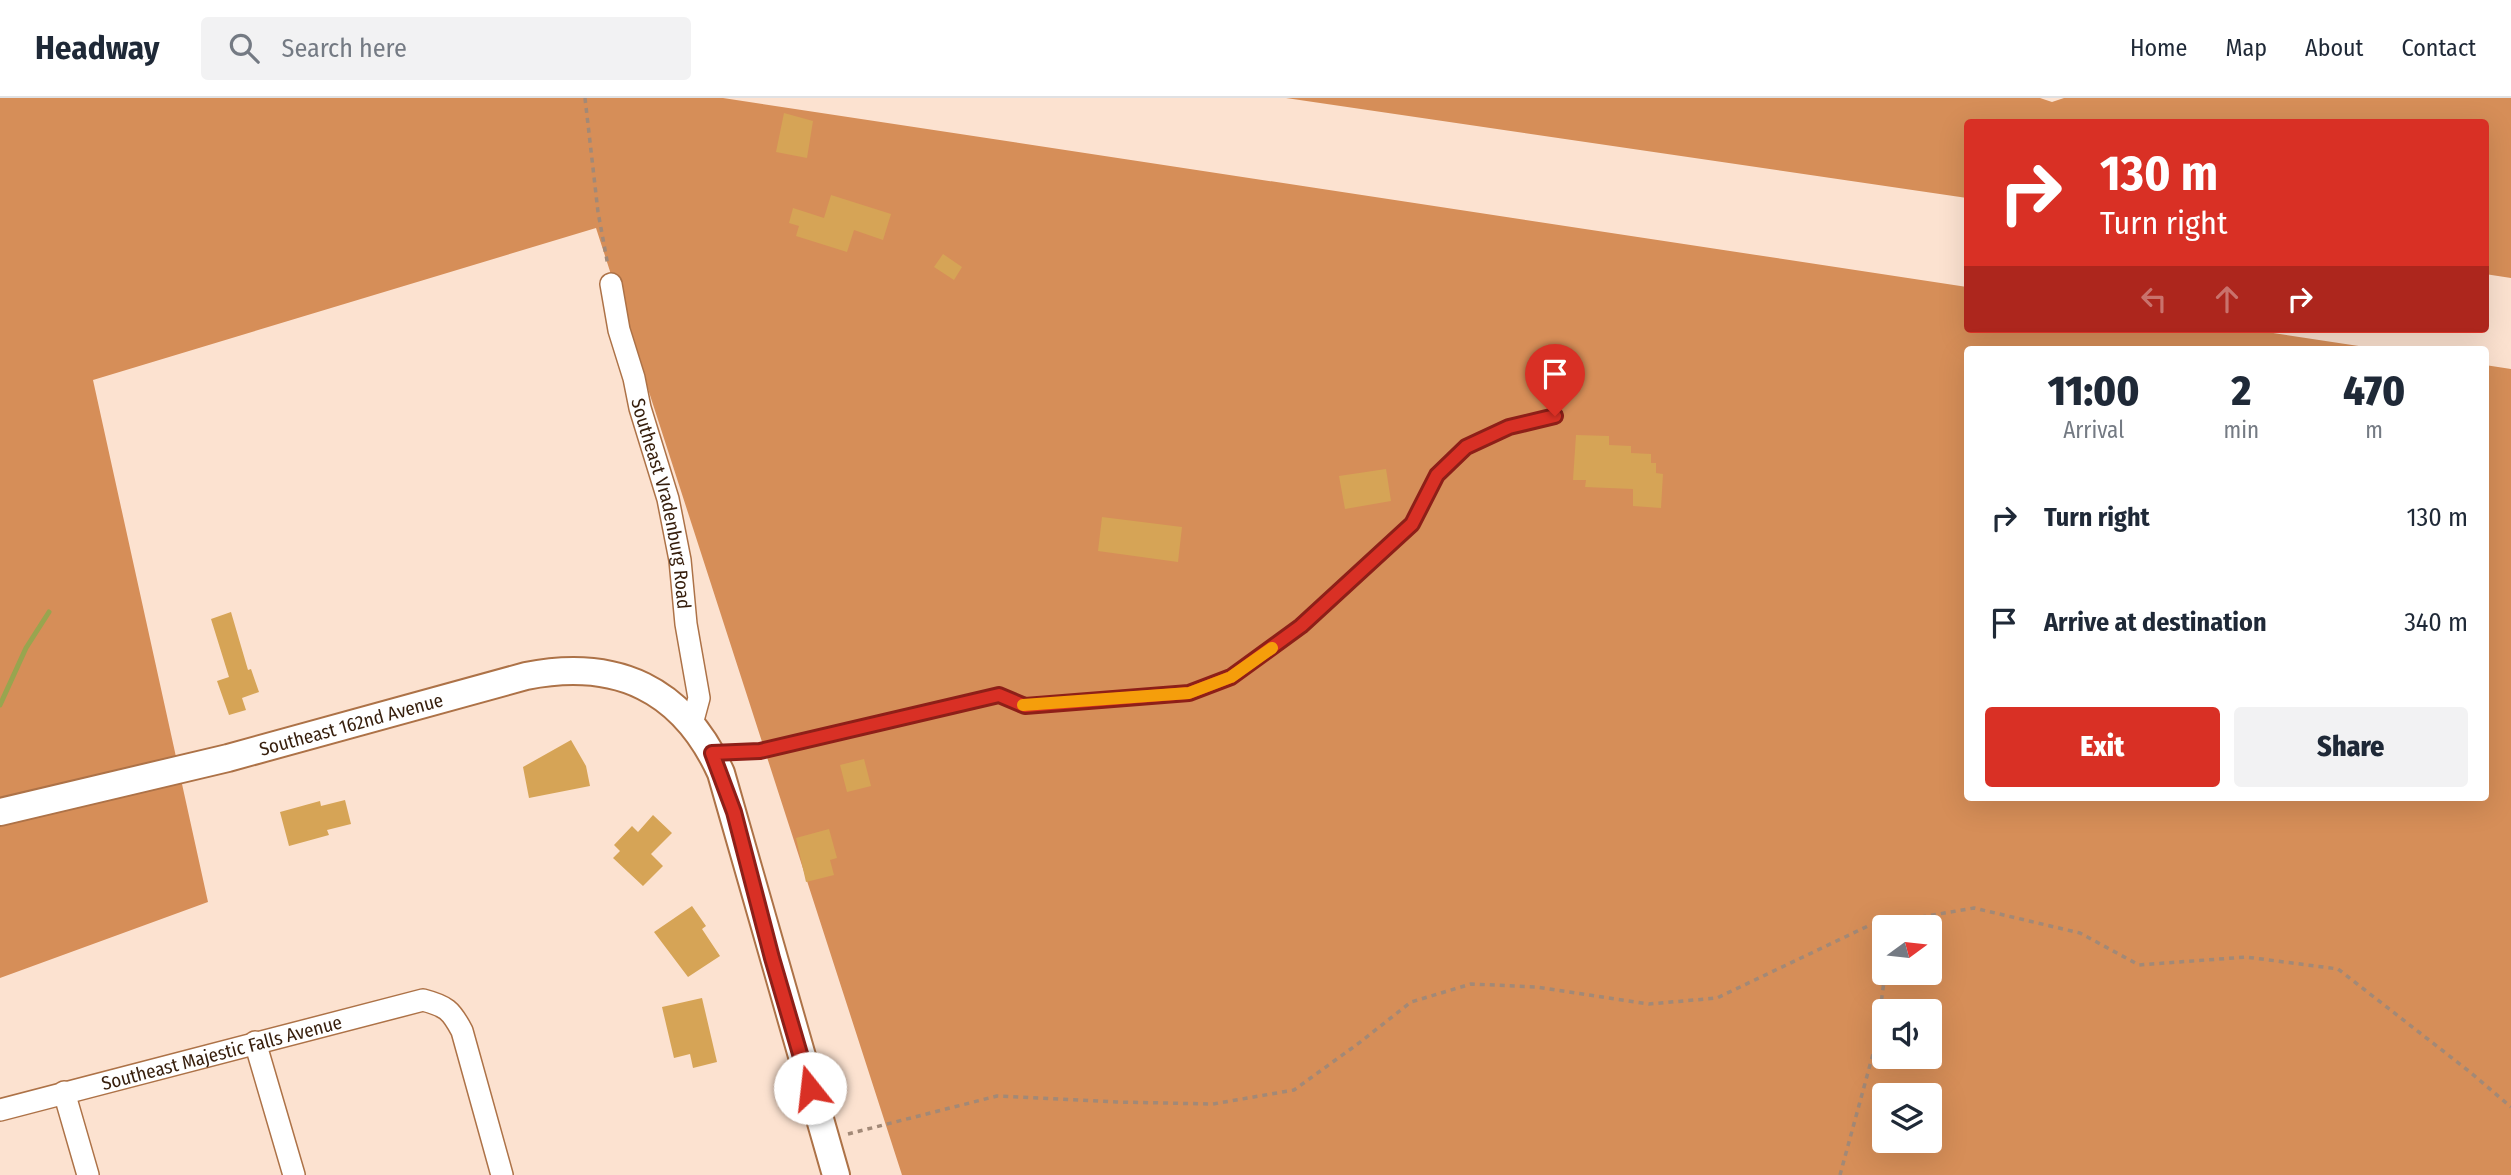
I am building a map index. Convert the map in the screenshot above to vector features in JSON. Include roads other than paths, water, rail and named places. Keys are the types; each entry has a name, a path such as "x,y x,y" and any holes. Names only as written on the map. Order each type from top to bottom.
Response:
{"street":[{"name":"Southeast Vradenburg Road","path":"611,284 619,330 668,499 680,560 686,624 699,698 692,724"},
{"name":"Southeast 162nd Avenue","path":"0,812 229,758 547,672 589,671 631,681 656,693 692,724 712,753 734,812 772,958 836,1175"},
{"name":"Southeast Majestic Falls Avenue","path":"0,1110 423,1000 442,1004 453,1015 462,1031 502,1175"},
{"path":"255,1042 294,1175"},
{"path":"64,1093 88,1175"}],"lane":[{"path":"712,753 760,751 999,695 1025,706 1189,693 1231,677 1301,626 1412,524 1437,475 1466,447 1509,427 1555,416"}],"waterway":[{"path":"0,705 26,648 49,612"}]}
